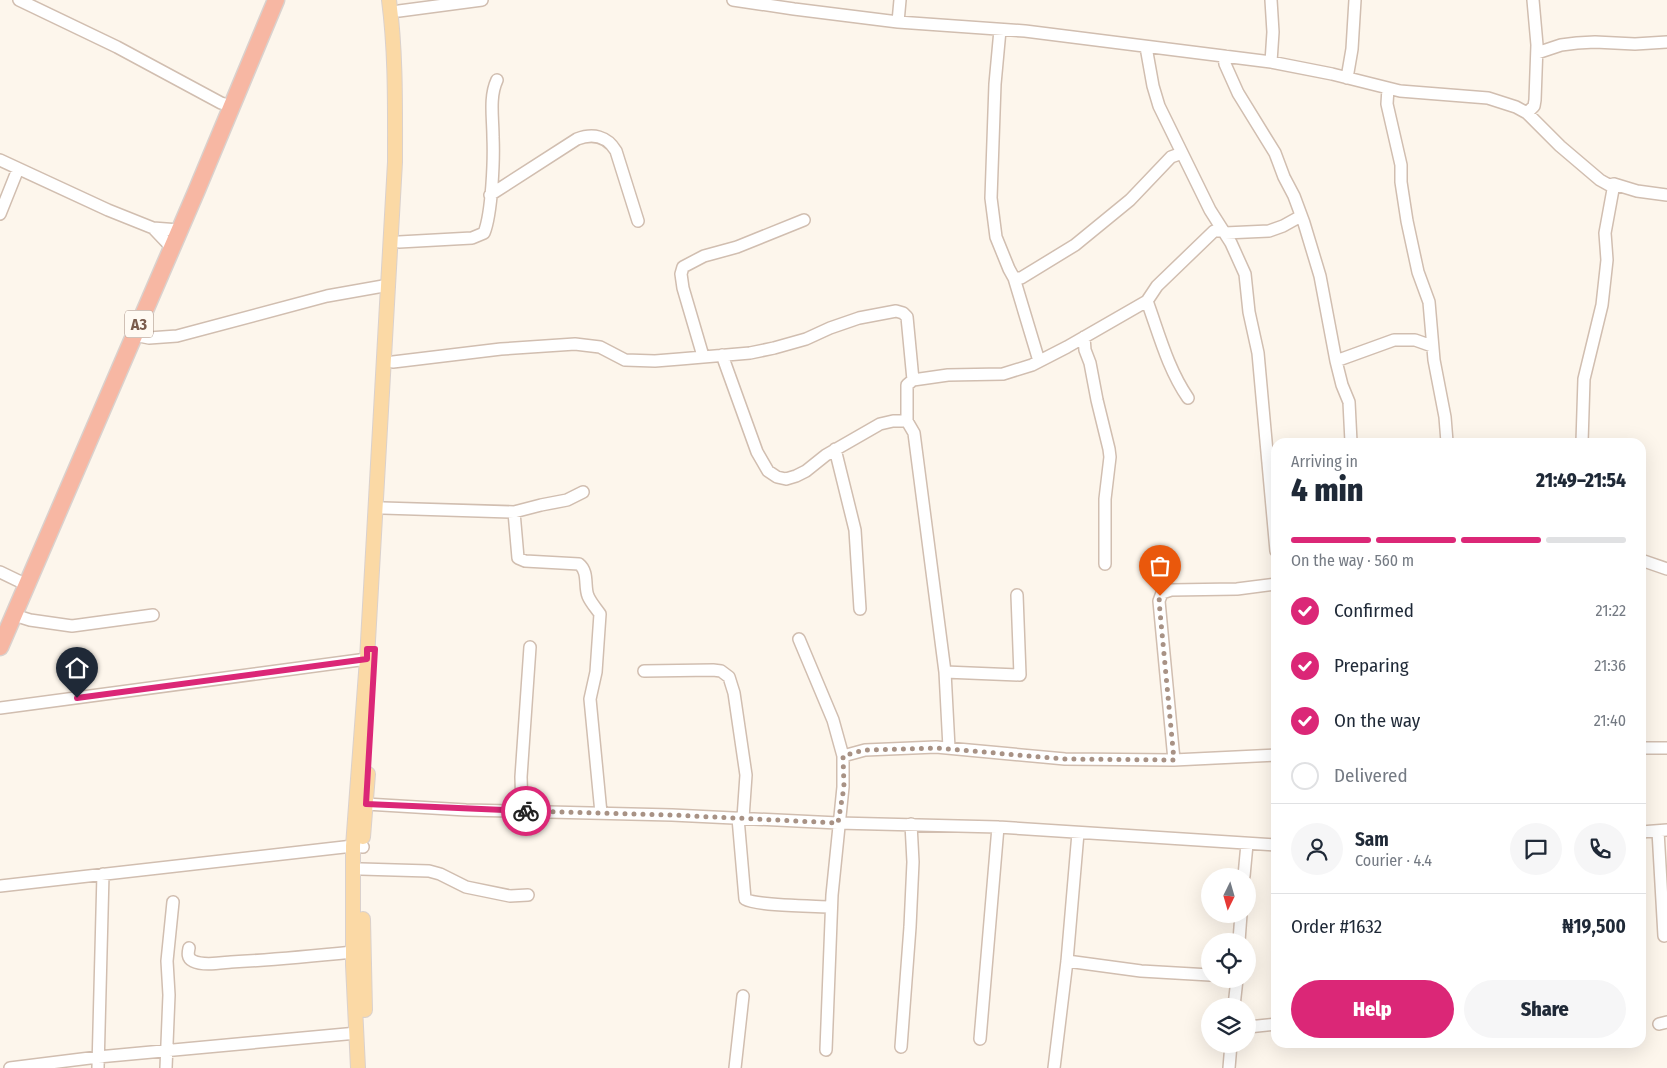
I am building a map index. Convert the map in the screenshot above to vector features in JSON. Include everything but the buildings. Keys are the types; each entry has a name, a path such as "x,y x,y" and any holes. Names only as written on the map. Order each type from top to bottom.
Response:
{"highway":[{"name":"A3","path":"0,648 276,0"}],"main road":[{"path":"358,1068 354,952 358,846 370,652 395,162 395,90 389,0"},
{"path":"368,1068 362,869 358,846 366,804 370,652 383,508 404,168 403,86 398,6"}],"street":[{"path":"19,0 118,47 221,103 232,106"},
{"path":"398,6 482,0"},
{"path":"733,0 814,6 898,22 1025,31 1271,62 1411,93 1488,98 1516,107 1527,113 1587,170 1609,185 1614,184 1637,191 1667,195"},
{"path":"898,22 900,0"},
{"path":"1271,62 1274,32 1272,0"},
{"path":"1347,78 1352,49 1354,0"},
{"path":"1527,113 1534,106 1537,53 1534,0"},
{"path":"1000,30 995,84 991,198 996,238 1014,278 1039,361"},
{"path":"1537,53 1561,45 1577,43 1635,44 1667,42"},
{"path":"1146,47 1156,96 1167,123 1212,215 1238,255 1247,281 1249,312 1258,353 1271,496"},
{"path":"1224,56 1225,64 1238,93 1275,153 1301,216 1320,276 1336,361 1342,385 1349,402 1351,438"},
{"path":"399,242 472,238 482,235 488,219 494,151 492,101 493,88 497,80"},
{"path":"1388,88 1387,104 1401,165 1401,182 1408,227 1418,272 1428,302 1432,346 1448,438"},
{"path":"490,195 577,139 584,136 598,136 611,144 616,151 638,221"},
{"path":"1014,278 1022,278 1075,246 1130,200 1171,157 1182,153"},
{"path":"0,160 108,210 153,228 179,230"},
{"path":"0,214 18,169"},
{"path":"1582,438 1584,379 1602,305 1607,260 1605,233 1614,184"},
{"path":"949,748 945,672 914,433 907,421 907,385 913,380 948,375 1003,374 1025,368 1147,301 1157,286 1214,231 1269,230 1283,226 1301,216"},
{"path":"704,356 683,288 681,274 683,267 704,256 737,247 804,220"},
{"path":"153,228 172,248"},
{"path":"134,335 149,338 178,336 327,296 388,285"},
{"path":"1147,301 1177,382 1188,398"},
{"path":"392,362 501,349 575,344 600,347 625,360 655,361 750,353 806,339 859,318 900,312 907,317 913,380"},
{"path":"1080,339 1090,363 1110,457 1105,499 1105,564"},
{"path":"1336,361 1394,340 1415,340 1432,346"},
{"path":"722,355 757,452 773,476 786,479 796,476 806,471 834,449 880,424 893,421 907,421"},
{"path":"834,449 856,530 860,609"},
{"path":"383,508 514,512 567,500 583,492"},
{"path":"514,512 518,558 525,561 579,564 584,571 586,593 590,602 600,614 597,664 590,699 601,813"},
{"path":"1646,562 1667,569"},
{"path":"0,572 27,585"},
{"path":"1174,760 1159,601 1162,593 1171,590 1237,589 1271,585"},
{"path":"945,672 1020,675 1017,595"},
{"path":"14,615 30,620 72,626 153,615"},
{"path":"799,640 833,720 843,756 844,787 838,823 831,907 826,1050"},
{"path":"522,811 521,777 530,647"},
{"path":"0,708 370,652"},
{"path":"644,671 714,670 721,671 729,677 734,693 746,775 740,818 745,899 751,902 831,907"},
{"path":"843,756 864,750 949,748 1065,759 1174,760 1271,755"},
{"path":"1646,748 1667,748"},
{"path":"366,804 838,823 998,827 1271,845"},
{"path":"901,1047 913,862 911,824"},
{"path":"980,1039 998,827"},
{"path":"1646,832 1663,830 1664,936"},
{"path":"1054,1068 1067,960 1078,833"},
{"path":"1245,868 1247,844"},
{"path":"0,886 358,846"},
{"path":"362,869 428,871 440,874 466,887 510,896 528,895"},
{"path":"98,1063 103,874"},
{"path":"166,1068 169,995 167,961 173,902"},
{"path":"188,948 190,960 204,963 268,960 354,952"},
{"path":"1067,960 1141,971 1201,974"},
{"path":"735,1068 743,996"},
{"path":"1256,1026 1271,1025"},
{"path":"10,1068 98,1063 166,1051 357,1033"},
{"path":"1229,1068 1230,1053"}],"way so far":[{"path":"526,811 672,815 838,823 844,787 843,756 864,750 949,748 1065,759 1174,760 1160,596"}],"route":[{"path":"77,698 367,659 367,649 375,649 366,804 466,810 526,811"}]}
